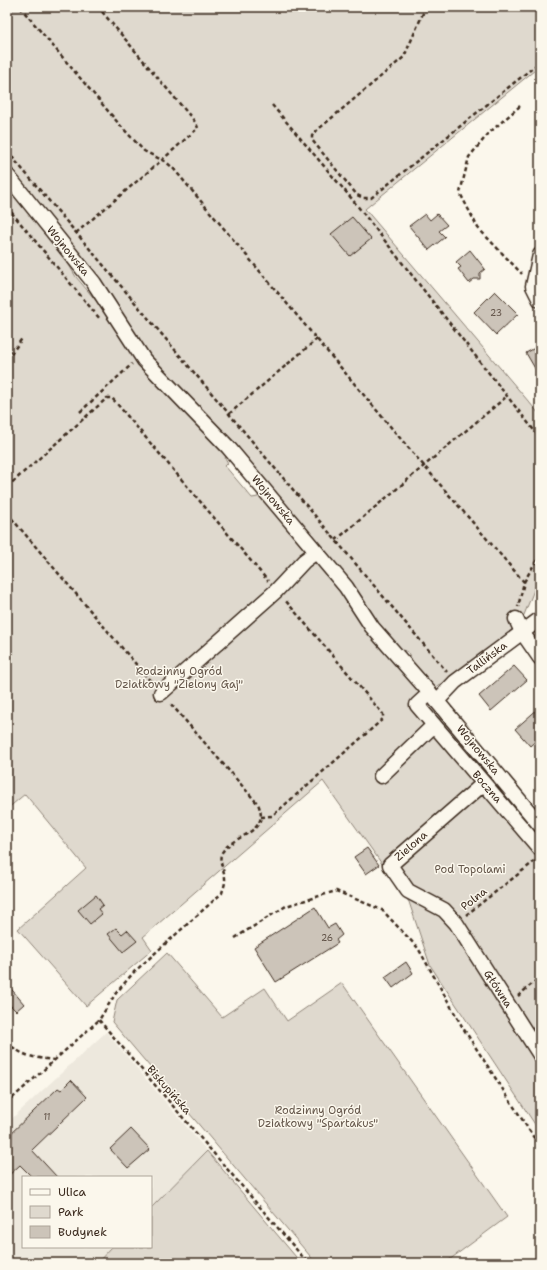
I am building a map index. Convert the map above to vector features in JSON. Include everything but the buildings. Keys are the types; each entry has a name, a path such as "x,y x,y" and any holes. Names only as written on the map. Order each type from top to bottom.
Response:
{"street":[{"name":"Wojnowska","path":"7,175 94,283 144,360 228,447 346,587 372,627 434,697 540,825"},
{"path":"540,255 533,286 540,300"},
{"path":"161,693 276,591 304,561 316,552"},
{"path":"516,619 522,632 540,658"},
{"name":"Tallińska","path":"417,705 434,697 456,682 540,619"},
{"name":"Boczna","path":"417,705 540,849"},
{"path":"381,776 434,725"},
{"name":"Zielona","path":"456,923 444,910 408,891 390,865 483,784"},
{"name":"Główna","path":"456,923 540,1056"}],"path":[{"path":"20,7 119,124 144,151 162,160 173,168 524,582"},
{"path":"76,233 198,128 196,123 98,7"},
{"path":"427,7 404,57 312,136 312,140 357,195 363,198 371,198 540,62"},
{"path":"272,105 352,199 506,397 540,438"},
{"path":"520,106 489,133 469,157 460,193 478,228 512,262 533,286"},
{"path":"7,151 456,682"},
{"path":"7,207 104,325"},
{"path":"7,360 23,338"},
{"path":"229,414 317,339"},
{"path":"80,412 135,362"},
{"path":"336,540 506,397"},
{"path":"7,487 107,398 112,398 383,714 383,719 272,816 261,817"},
{"path":"7,513 258,804 261,810 259,823 254,829 224,849 221,854 220,861 225,874 225,883 222,893 134,972 116,993 99,1020 7,1103"},
{"path":"516,619 524,582 540,554"},
{"name":"Polna","path":"456,923 540,857"},
{"path":"235,938 286,906 336,891 382,910 418,948 463,1028 540,1147"},
{"path":"508,1004 540,977"},
{"name":"Biskupińska","path":"99,1020 308,1263"},
{"path":"7,1042 14,1049 31,1057 55,1060"}],"shaded area":[{"path":"106,1032 207,1151 152,1207 152,1176 22,1176 22,1248 111,1248 97,1263 7,1263 7,1123"}],"green space":[{"path":"7,7 540,7 540,66 365,209 540,415 540,575 524,615 513,623 514,632 458,676 435,687 427,685 411,664 408,652 396,647 370,614 363,598 165,378 7,172"},
{"name":"Rodzinny Ogród Działkowy \"Zielony Gaj\"","path":"7,181 62,253 76,277 227,455 225,458 228,463 225,466 252,498 258,497 258,491 343,594 348,605 426,694 418,698 540,844 540,1132 430,965 409,902 323,781 143,937 152,950 86,1006 18,929 86,868 25,794 7,809"},
{"name":"Rodzinny Ogród Działkowy \"Spartakus\"","path":"167,953 222,1017 265,988 287,1021 342,983 507,1217 445,1263 316,1263 112,1022 117,1000"},
{"path":"207,1151 301,1263 97,1263 111,1248 152,1248 152,1207"}],"park label":[{"name":"Pod Topolami","path":"470,869"}]}
